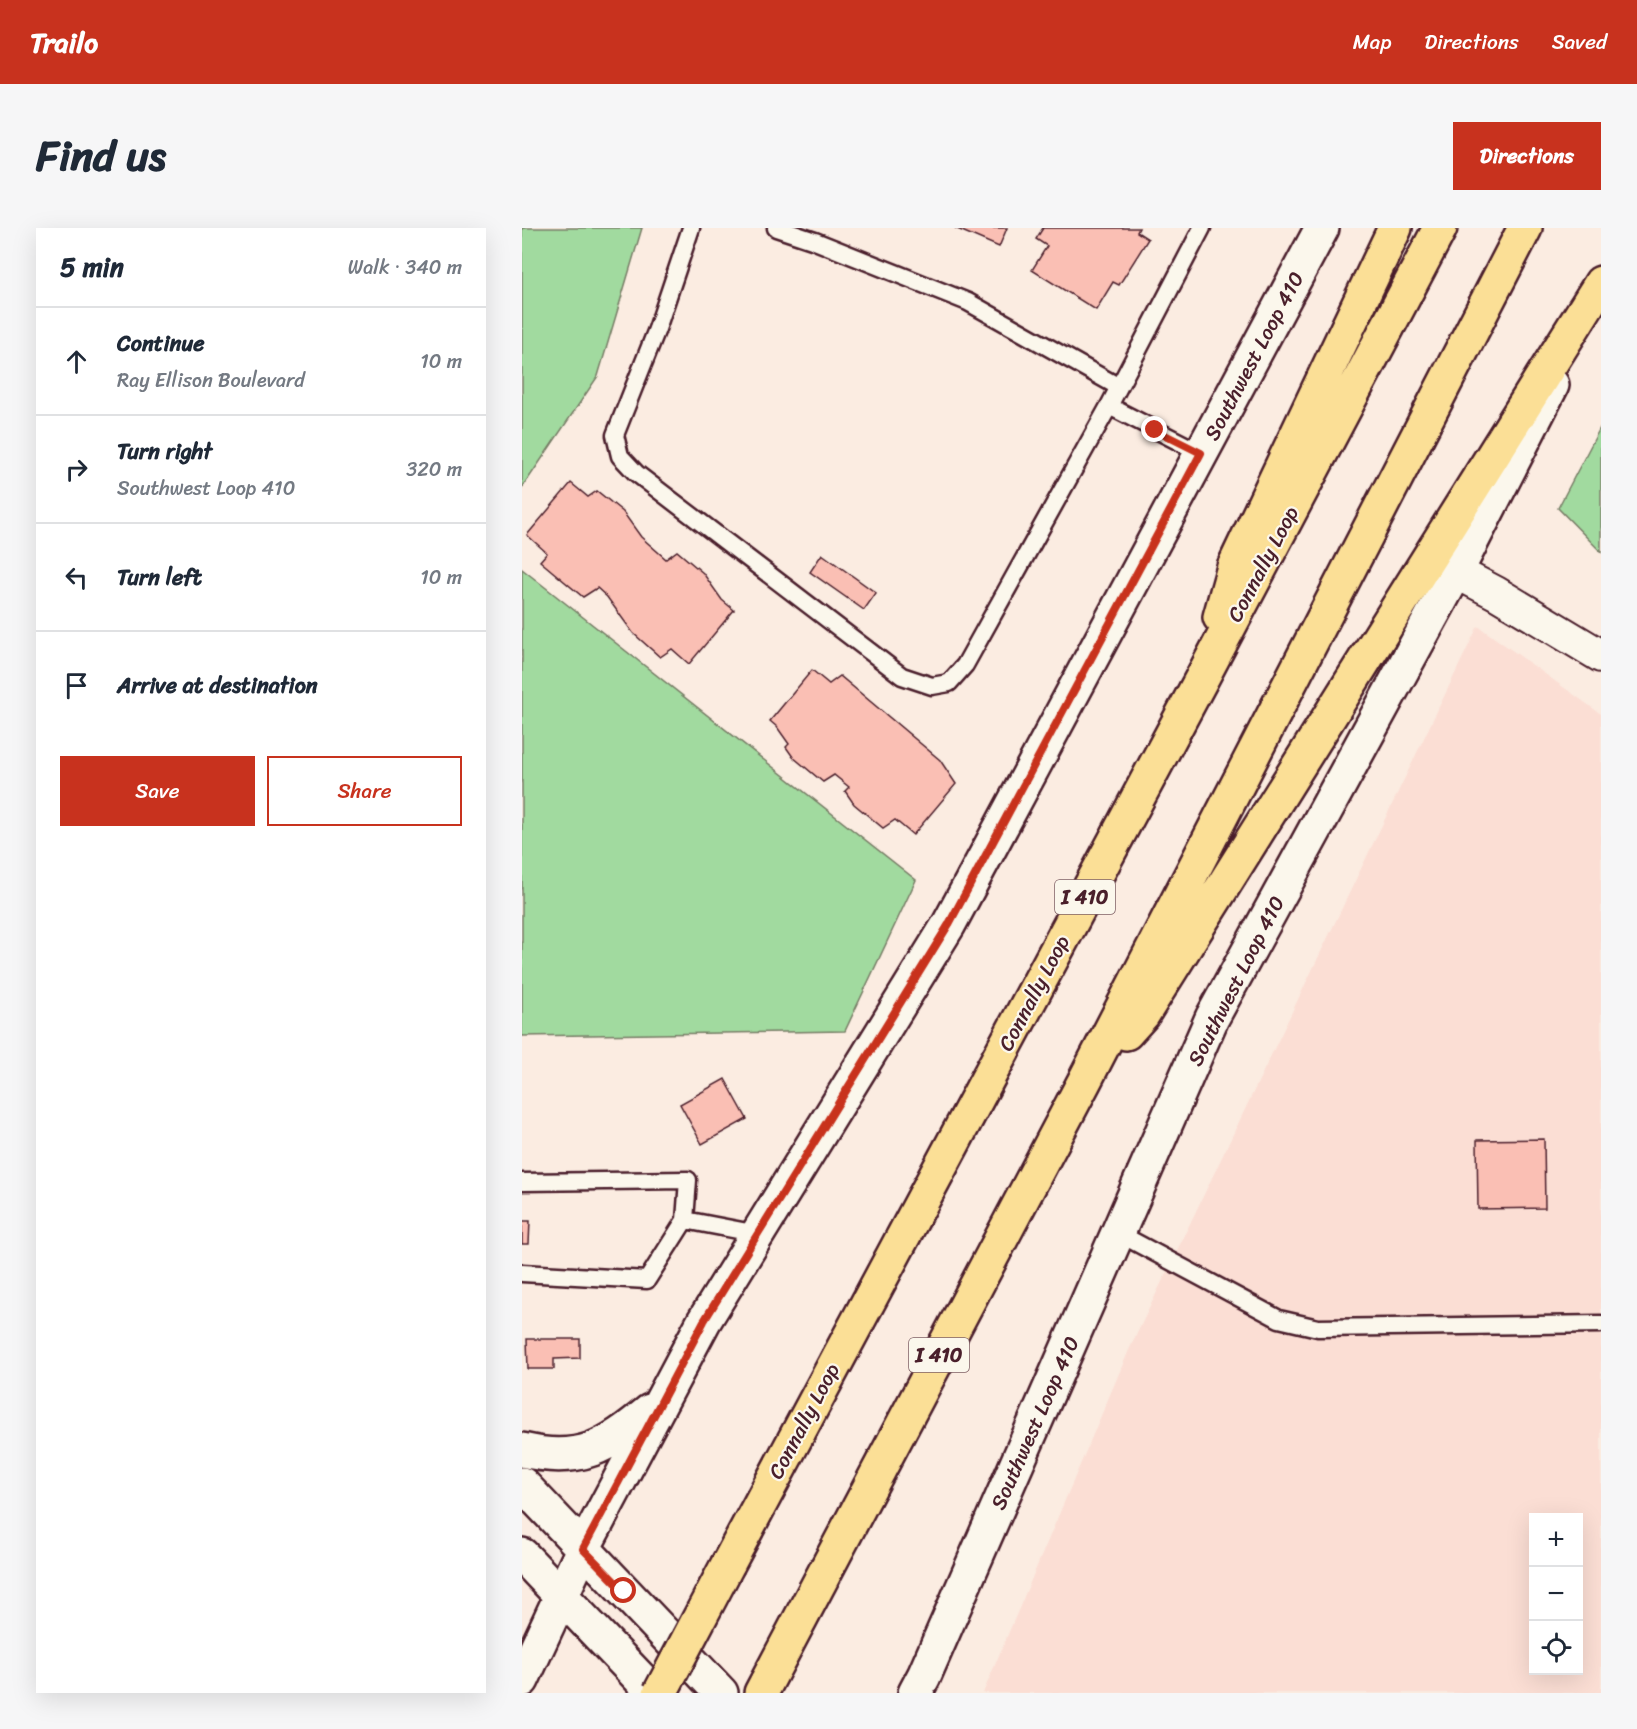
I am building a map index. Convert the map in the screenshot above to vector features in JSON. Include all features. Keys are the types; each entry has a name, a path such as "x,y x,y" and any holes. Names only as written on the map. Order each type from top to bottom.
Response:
{"highway":[{"path":"1202,678 1234,567 1395,228"},
{"name":"Connally Loop","path":"660,1693 1440,228"},
{"name":"I 410","path":"761,1693 1084,1082 1525,228"},
{"path":"1084,1082 1143,1014 1601,283"}],"main road":[{"name":"Southwest Loop 410","path":"522,1680 583,1549 704,1321 949,924 1322,228"},
{"name":"Southwest Loop 410","path":"915,1693 1212,1018 1456,572 1601,290"},
{"path":"522,1450 546,1455 573,1454 596,1449 618,1437 661,1402"},
{"path":"522,1484 720,1693"},
{"path":"522,1555 654,1693"}],"street":[{"path":"1456,572 1601,656"}],"lane":[{"path":"691,228 657,329 615,435 620,456 636,473 902,676 932,686 949,683 965,665 1109,406 1202,228"},
{"path":"776,228 815,241 968,302 1119,387"},
{"path":"1109,406 1201,453"},
{"path":"522,1182 688,1180 685,1220 647,1280 522,1273"},
{"path":"685,1220 758,1234"},
{"path":"1118,1233 1279,1319 1317,1328 1601,1324"}],"shaded area":[{"path":"1478,626 1601,714 1601,1693 983,1693 1129,1350"}],"green space":[{"path":"522,228 642,228 598,376 522,488"},
{"path":"1601,426 1601,552 1558,508"},
{"path":"522,569 916,880 845,1031 522,1036"}],"building":[{"path":"955,228 1007,228 999,247"},
{"path":"1043,228 1139,228 1137,232 1148,239 1119,285 1113,282 1096,310 1032,270 1047,246 1036,239"},
{"path":"571,483 588,497 597,491 623,512 641,537 666,559 677,551 703,573 722,600 734,610 689,664 672,649 660,657 633,633 607,597 597,588 583,597 540,561 547,553 527,535"},
{"path":"822,554 876,593 864,610 810,572"},
{"path":"812,670 829,684 840,676 940,760 956,784 913,835 895,820 883,828 854,804 845,791 849,787 834,775 823,782 793,757 786,747 789,744 770,721"},
{"path":"725,1079 747,1119 702,1144 680,1104"},
{"path":"1544,1139 1545,1208 1478,1209 1477,1140"},
{"path":"522,1221 530,1221 529,1244 522,1244"},
{"path":"527,1339 580,1339 580,1358 554,1359 554,1369 528,1369"}],"route":[{"path":"624,1591 583,1549 704,1321 949,924 1201,453 1155,430"}]}
